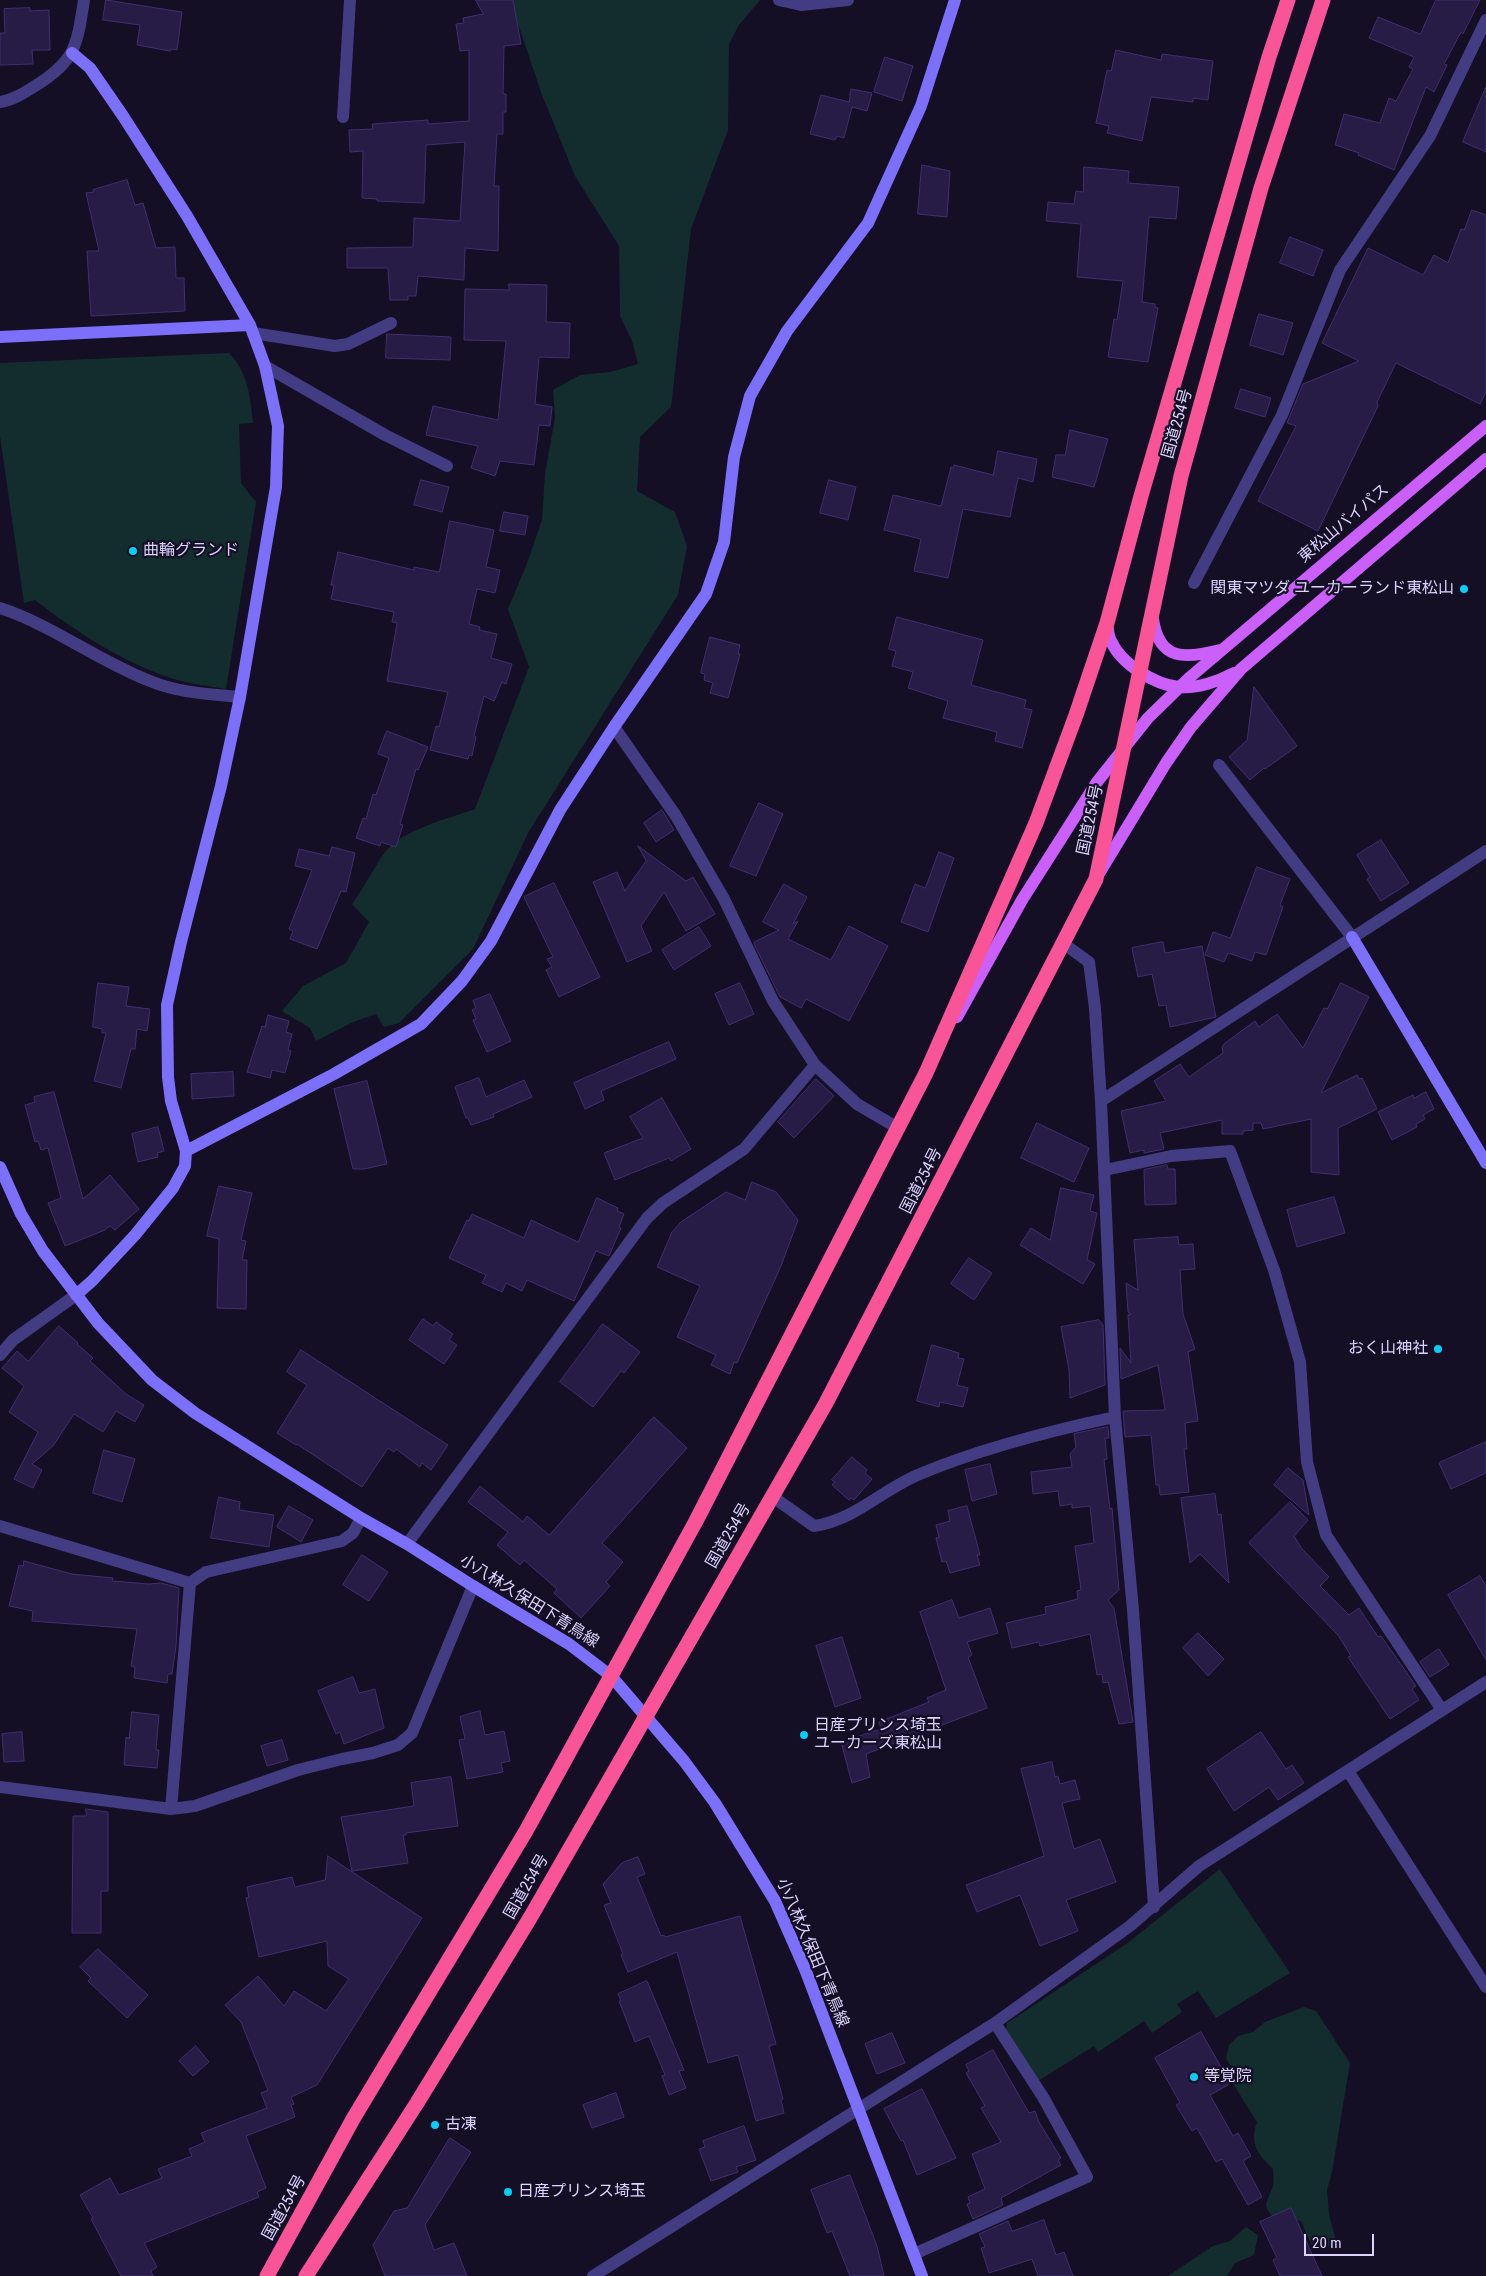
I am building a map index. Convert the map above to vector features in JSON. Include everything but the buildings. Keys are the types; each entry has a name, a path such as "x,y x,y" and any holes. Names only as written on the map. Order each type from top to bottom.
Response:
{"highway":[{"name":"国道254号","path":"267,2276 353,2119 526,1831 696,1521 926,1073 1036,823 1076,715 1107,622 1141,496 1252,113 1288,0"},
{"name":"国道254号","path":"306,2276 417,2102 525,1926 772,1497 873,1316 1096,879 1125,744 1138,672 1181,476 1261,188 1323,0"}],"main road":[{"name":"東松山バイパス","path":"926,1073 1022,900 1097,782 1125,744 1179,688 1486,426"},
{"path":"1096,879 1166,763 1191,727 1241,669 1486,459"},
{"path":"1152,611 1155,636 1167,649 1183,656 1199,656 1224,649"},
{"path":"1107,622 1110,640 1122,658 1138,672 1161,682 1179,688 1215,682 1241,669"}],"street":[{"path":"0,102 22,94 62,68 72,53 80,30 84,0"},
{"path":"343,117 350,0"},
{"path":"779,0 801,5 848,0"},
{"path":"186,1151 334,1074 421,1024 462,981 491,941 560,810 614,727 706,594 724,542 734,457 750,396 787,331 868,224 921,106 956,0"},
{"path":"1194,583 1282,415 1340,270 1430,136 1486,20"},
{"path":"0,1355 13,1340 76,1295 92,1281 135,1235 173,1188 185,1166 186,1151 171,1100 168,1077 167,1005 221,786 240,696 276,487 278,426 265,366 251,329 187,216 123,116 90,68 72,53"},
{"path":"0,337 251,329 335,346 348,344 392,322"},
{"path":"265,366 377,431 447,466"},
{"path":"0,608 58,634 118,667 152,682 185,692 240,696"},
{"path":"614,727 676,816 724,898 773,1001 815,1065 857,1104 898,1128"},
{"path":"1219,765 1352,937 1486,1163"},
{"path":"1102,1101 1352,937 1486,852"},
{"path":"1064,944 1089,962 1095,1008 1102,1101 1115,1417 1134,1610 1154,1907"},
{"path":"407,1544 647,1218 663,1203 744,1149 815,1065"},
{"path":"1105,1170 1171,1156 1230,1151 1274,1270 1300,1362 1307,1462 1326,1535 1442,1710"},
{"name":"小八林久保田下青鳥線","path":"0,1167 21,1214 44,1251 98,1323 152,1380 195,1413 362,1518 569,1644 611,1676 684,1761 715,1803 775,1901 805,1969 856,2108 922,2276"},
{"path":"772,1497 814,1526 830,1524 846,1517 918,1474 1056,1430 1115,1417"},
{"path":"190,1583 206,1572 342,1541 353,1533 362,1518"},
{"path":"0,1526 190,1583"},
{"path":"171,1809 190,1583"},
{"path":"0,1787 171,1809 195,1806 298,1770 373,1753 398,1745 412,1732 473,1586"},
{"path":"593,2276 856,2108 995,2023 1154,1907 1200,1866 1486,1682"},
{"path":"1348,1771 1486,1987"},
{"path":"914,2254 1086,2177 1043,2097 995,2023"}],"green space":[{"path":"510,0 760,0 739,25 729,44 728,130 691,229 671,407 640,437 637,491 675,512 687,546 678,595 528,833 473,949 399,1023 384,1027 376,1014 353,1022 316,1041 310,1028 282,1011 303,986 346,963 369,922 352,904 390,846 425,826 475,809 529,667 508,609 542,520 545,474 555,418 553,390 580,375 610,372 638,364 632,341 620,316 619,246 575,176 541,92"},
{"name":"曲輪グランド","path":"229,353 244,376 251,404 253,423 239,424 241,483 256,502 226,689 174,679 137,665 101,646 35,600 24,603 0,436 0,363"},
{"path":"1220,1869 1290,1973 1216,2018 1198,1991 1177,2004 1182,2012 1152,2033 1144,2021 1098,2052 1094,2046 1038,2081 1006,2030 1007,2023 1129,1942"},
{"path":"1304,2007 1316,2011 1350,2063 1332,2172 1327,2190 1329,2214 1335,2237 1331,2245 1320,2250 1312,2246 1301,2221 1289,2219 1277,2222 1267,2208 1266,2204 1273,2186 1273,2169 1256,2148 1254,2137 1257,2122 1234,2085 1233,2071 1226,2058 1229,2045 1238,2036 1253,2032 1265,2022"},
{"path":"1246,2227 1258,2235 1254,2255 1235,2263 1227,2276 1168,2276 1213,2246 1230,2241"}],"place":[{"name":"曲輪グランド","path":"133,551"},
{"name":"関東マツダ ユーカーランド東松山","path":"1464,589"},
{"name":"おく山神社","path":"1438,1349"},
{"name":"日産プリンス埼玉 ユーカーズ東松山","path":"804,1735"},
{"name":"等覚院","path":"1194,2077"},
{"name":"古凍","path":"435,2125"},
{"name":"日産プリンス埼玉","path":"508,2192"}]}
